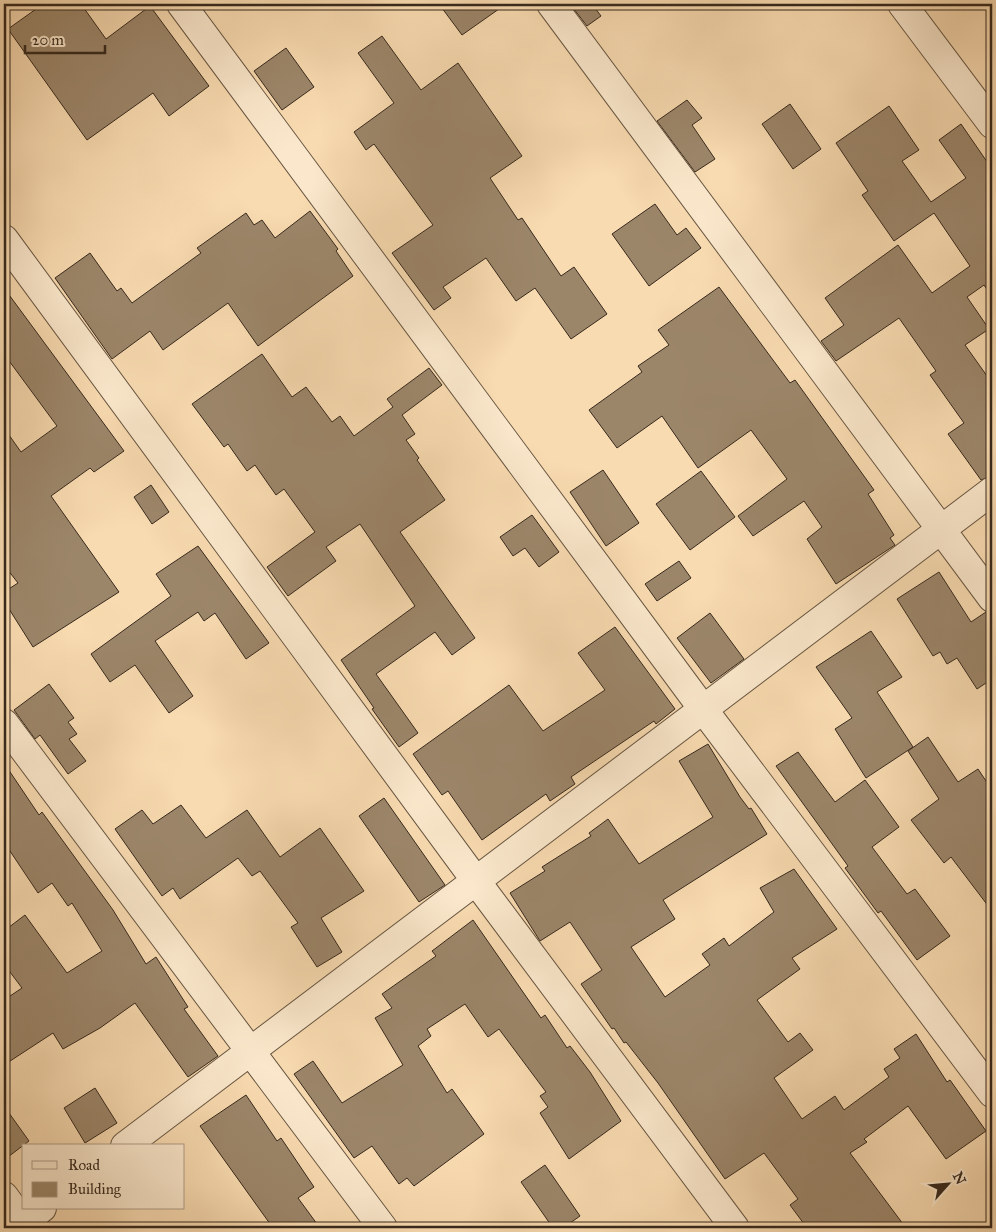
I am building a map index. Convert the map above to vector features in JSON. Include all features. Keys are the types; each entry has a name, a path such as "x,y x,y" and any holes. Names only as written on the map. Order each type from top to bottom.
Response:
{"street":[{"path":"181,4 703,709 992,1093"},
{"path":"551,4 992,598"},
{"path":"902,4 992,124"},
{"path":"4,239 735,1228"},
{"path":"128,1144 992,491"},
{"path":"4,723 249,1052 383,1228"},
{"path":"4,1196 27,1220"}],"building":[{"path":"43,4 81,4 106,39 150,6 209,86 169,116 153,93 87,140 8,29"},
{"path":"439,4 506,4 462,35"},
{"path":"570,4 592,4 601,16 587,26"},
{"path":"382,36 421,90 458,63 522,156 490,178 518,220 522,218 561,276 574,267 607,314 571,339 535,288 516,301 486,258 443,287 451,298 434,310 392,253 433,225 374,144 366,150 354,132 394,103 358,53"},
{"path":"286,48 314,87 282,110 254,71"},
{"path":"687,100 702,118 692,125 715,159 695,172 657,121"},
{"path":"790,104 821,149 793,169 762,124"},
{"path":"889,106 919,150 902,161 931,202 966,178 939,140 961,124 992,169 992,297 984,285 967,297 989,329 965,345 992,383 992,476 981,480 948,434 964,423 930,375 936,371 899,318 836,361 821,341 844,325 825,298 898,245 932,293 970,266 934,213 894,241 862,195 868,191 836,143"},
{"path":"655,204 677,235 686,228 701,248 649,286 612,234"},
{"path":"310,211 338,249 336,251 353,276 258,346 228,303 163,350 150,331 112,359 55,278 90,253 117,291 121,288 132,303 201,253 197,248 246,213 254,225 262,220 275,238"},
{"path":"719,287 790,383 795,380 874,490 868,494 894,535 890,538 895,545 836,584 807,539 822,527 804,501 753,536 738,516 787,479 751,430 698,468 662,416 617,448 589,410 642,372 638,366 669,345 658,330"},
{"path":"4,288 124,451 94,472 90,468 51,496 119,592 33,647 4,601 4,592 18,583 4,565 4,428 21,452 57,426 4,354"},
{"path":"262,354 292,397 306,387 332,422 340,416 354,436 393,407 387,399 429,368 442,385 402,415 415,434 406,440 419,458 417,460 445,500 400,532 475,638 452,655 435,632 376,674 418,733 399,747 341,660 415,606 360,524 326,547 336,561 288,596 267,567 315,532 284,489 276,495 255,465 247,471 228,444 224,447 192,404"},
{"path":"603,470 639,523 606,546 570,492"},
{"path":"701,471 735,517 690,550 656,504"},
{"path":"151,485 169,512 152,524 134,497"},
{"path":"532,515 559,552 539,567 525,548 513,556 500,537"},
{"path":"198,546 269,643 246,659 215,613 204,621 198,612 155,641 193,696 169,713 135,665 110,682 91,654 171,596 156,574"},
{"path":"679,561 691,578 657,601 645,584"},
{"path":"939,572 971,622 986,612 992,613 992,679 977,689 957,658 947,664 940,652 933,656 897,599"},
{"path":"710,613 744,659 711,683 677,638"},
{"path":"615,627 675,709 656,724 654,721 571,777 575,784 550,801 546,794 482,840 448,791 442,795 413,754 509,685 543,731 605,690 578,653"},
{"path":"871,631 902,677 877,692 913,747 866,778 835,729 852,718 816,667"},
{"path":"49,684 74,718 68,722 77,734 69,739 86,761 68,774 40,735 35,739 14,710"},
{"path":"928,737 958,782 978,769 992,790 992,911 951,857 944,863 911,820 939,799 908,751"},
{"path":"708,744 740,797 749,809 751,808 767,834 663,900 675,919 631,947 665,997 710,965 702,954 724,938 729,946 774,912 760,888 794,869 837,929 792,958 800,969 757,1000 788,1042 800,1033 813,1050 774,1078 802,1119 835,1096 844,1110 889,1077 884,1069 900,1058 894,1049 916,1034 947,1082 950,1080 986,1131 946,1159 908,1106 864,1139 867,1142 850,1153 906,1228 807,1228 790,1205 798,1199 764,1153 725,1179 658,1083 626,1042 624,1043 614,1028 612,1029 581,984 602,970 570,922 540,941 510,893 545,871 542,867 591,836 589,833 608,819 639,864 713,817 679,761"},
{"path":"798,752 835,802 865,780 899,827 872,847 907,894 915,889 950,936 917,960 881,911 878,913 845,868 848,866 776,766"},
{"path":"4,763 39,815 42,812 113,910 146,964 156,957 188,1007 184,1009 218,1056 188,1077 135,1003 100,1028 63,1049 53,1033 4,1065 4,1000 22,988 4,964 4,931 25,915 67,973 102,951 72,903 68,906 52,883 38,893 4,842"},
{"path":"384,798 445,885 419,902 359,816"},
{"path":"181,805 206,838 247,810 280,857 320,828 364,891 321,918 342,952 317,967 291,927 298,923 260,871 252,876 238,858 180,899 173,888 162,896 115,829 142,810 153,824"},
{"path":"473,920 541,1018 545,1015 567,1048 570,1046 590,1072 621,1121 569,1159 540,1113 548,1107 540,1096 546,1092 499,1029 488,1037 465,1004 427,1029 431,1036 418,1046 447,1093 452,1089 484,1134 414,1186 407,1178 399,1184 372,1146 354,1158 294,1074 313,1061 342,1103 403,1065 375,1018 392,1008 382,994 436,956 432,951"},
{"path":"95,1088 117,1123 85,1143 64,1108"},
{"path":"246,1095 277,1141 281,1138 314,1187 298,1198 320,1228 273,1228 200,1126"},
{"path":"4,1106 29,1141 22,1144 22,1146 4,1160"},
{"path":"545,1165 580,1216 563,1228 553,1228 521,1182"}]}
